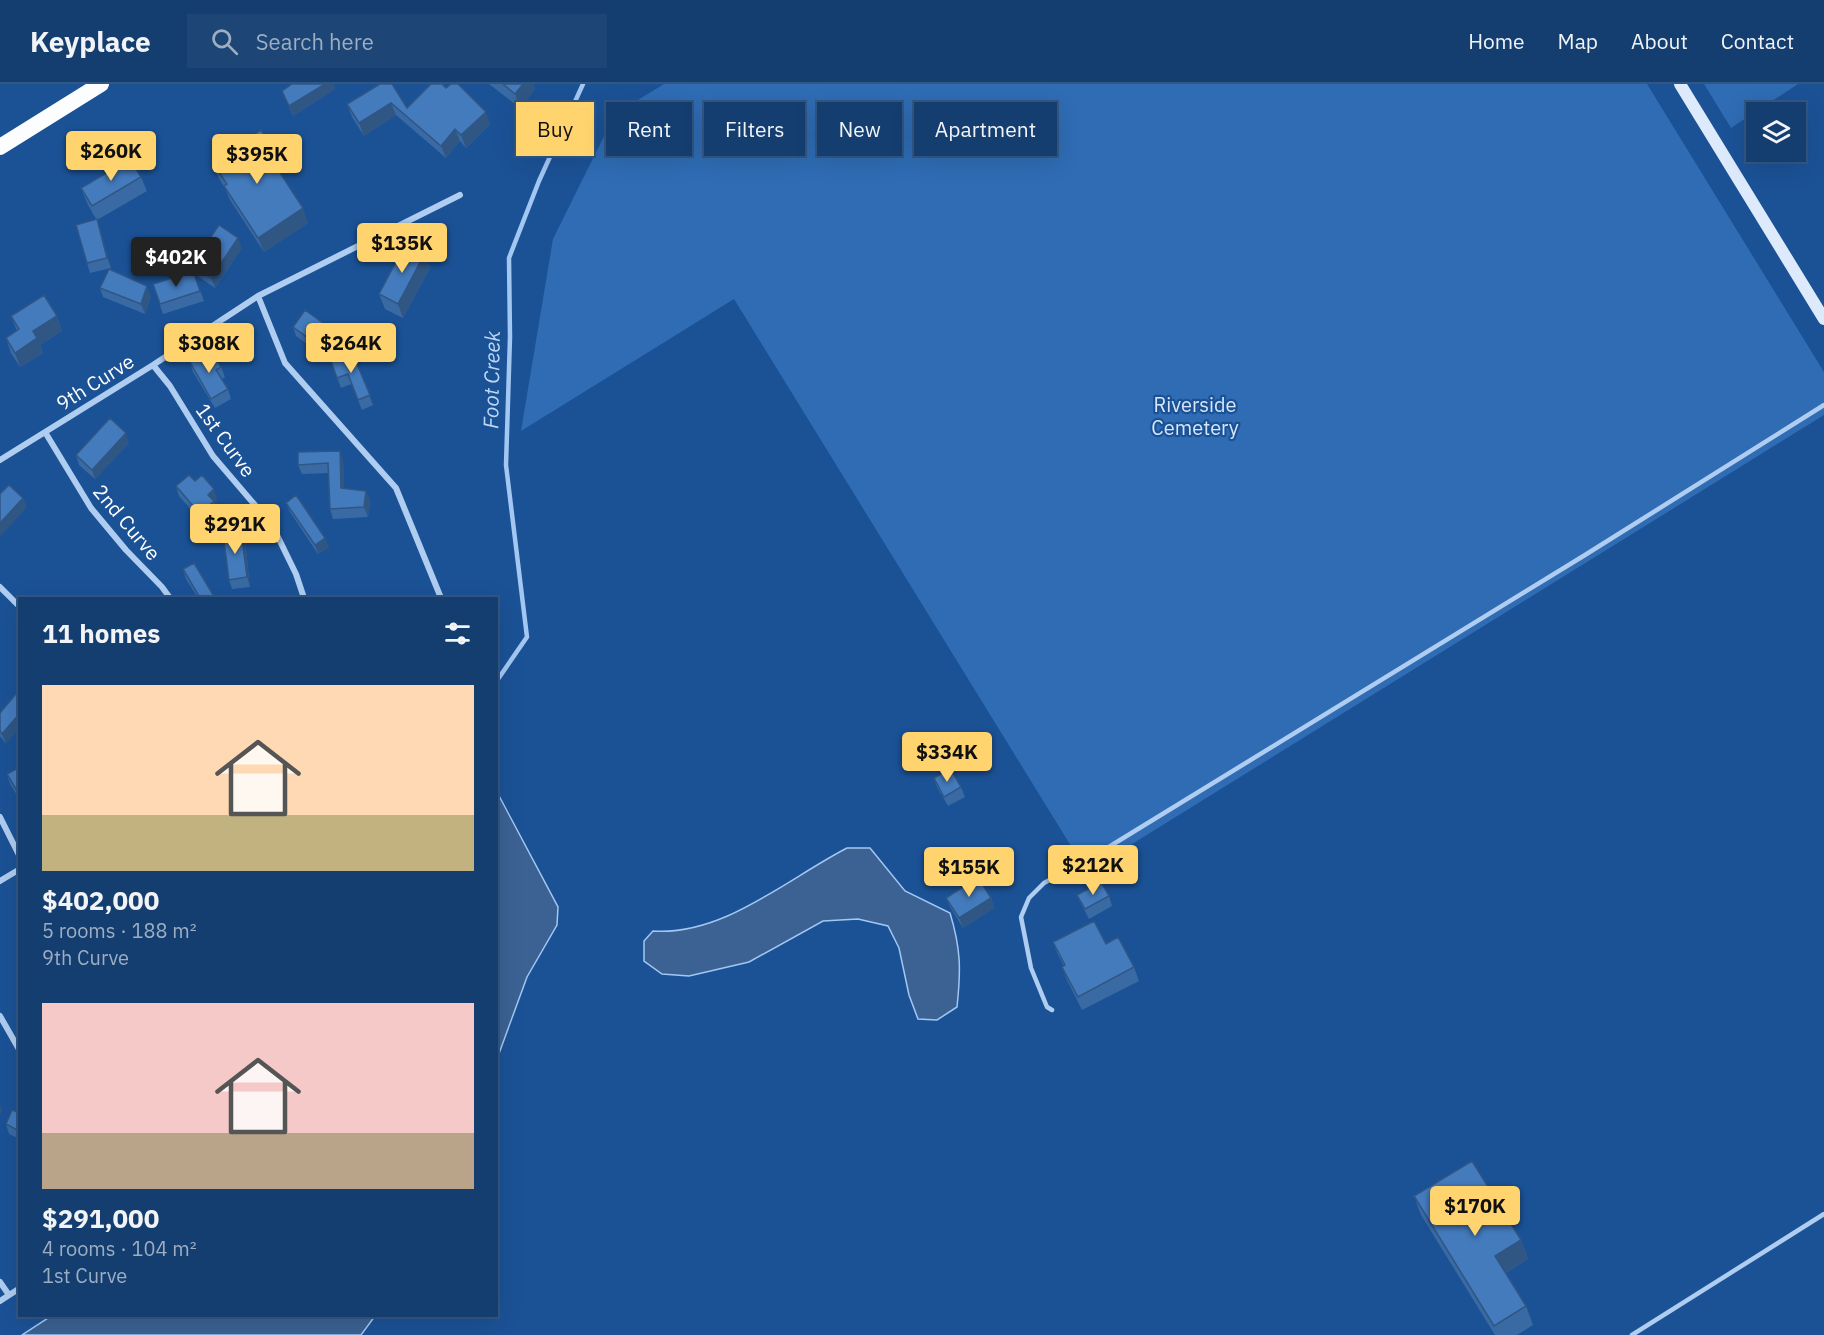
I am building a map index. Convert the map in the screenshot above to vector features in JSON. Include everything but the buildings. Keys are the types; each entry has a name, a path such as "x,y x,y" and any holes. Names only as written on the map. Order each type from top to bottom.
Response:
{"highway":[{"path":"0,147 101,84"}],"main road":[{"path":"1680,84 1824,319"}],"street":[{"name":"9th Curve","path":"0,460 153,365 258,296 460,195"},
{"path":"258,296 285,363 396,488 441,597"},
{"name":"1st Curve","path":"153,365 170,386 213,456 260,511 276,534 296,574 304,597"},
{"name":"2nd Curve","path":"45,432 64,460 78,490 91,508 169,597"},
{"path":"0,587 18,606"},
{"path":"0,817 18,853"},
{"path":"0,881 18,870"},
{"path":"0,1017 18,1048"},
{"path":"0,1282 9,1295"},
{"path":"0,1301 18,1289"}],"lane":[{"path":"1052,1010 1047,1007 1031,968 1021,917 1029,898 1044,883 1094,856 1585,555 1824,405"},
{"path":"1632,1335 1824,1214"}],"green space":[{"name":"Riverside Cemetery","path":"664,84 1647,84 1824,372 1824,415 1087,872 734,299 521,431 553,239 606,132 606,156 692,156 692,102 635,102"},
{"path":"1704,84 1798,84 1771,102 1746,102 1746,118 1731,128"}],"shaded area":[{"path":"498,794 558,907 557,925 527,977 498,1056"},
{"path":"847,848 870,848 905,891 950,913 959,960 957,1007 937,1020 918,1019 909,995 899,948 888,926 858,919 823,921 749,962 689,976 662,974 644,961 644,941 653,931 679,930 729,915 754,903"},
{"path":"49,1317 374,1317 361,1335 22,1335"}],"waterway":[{"name":"Foot Creek","path":"498,679 527,637 506,465 510,337 509,258 539,181 583,84"}]}
